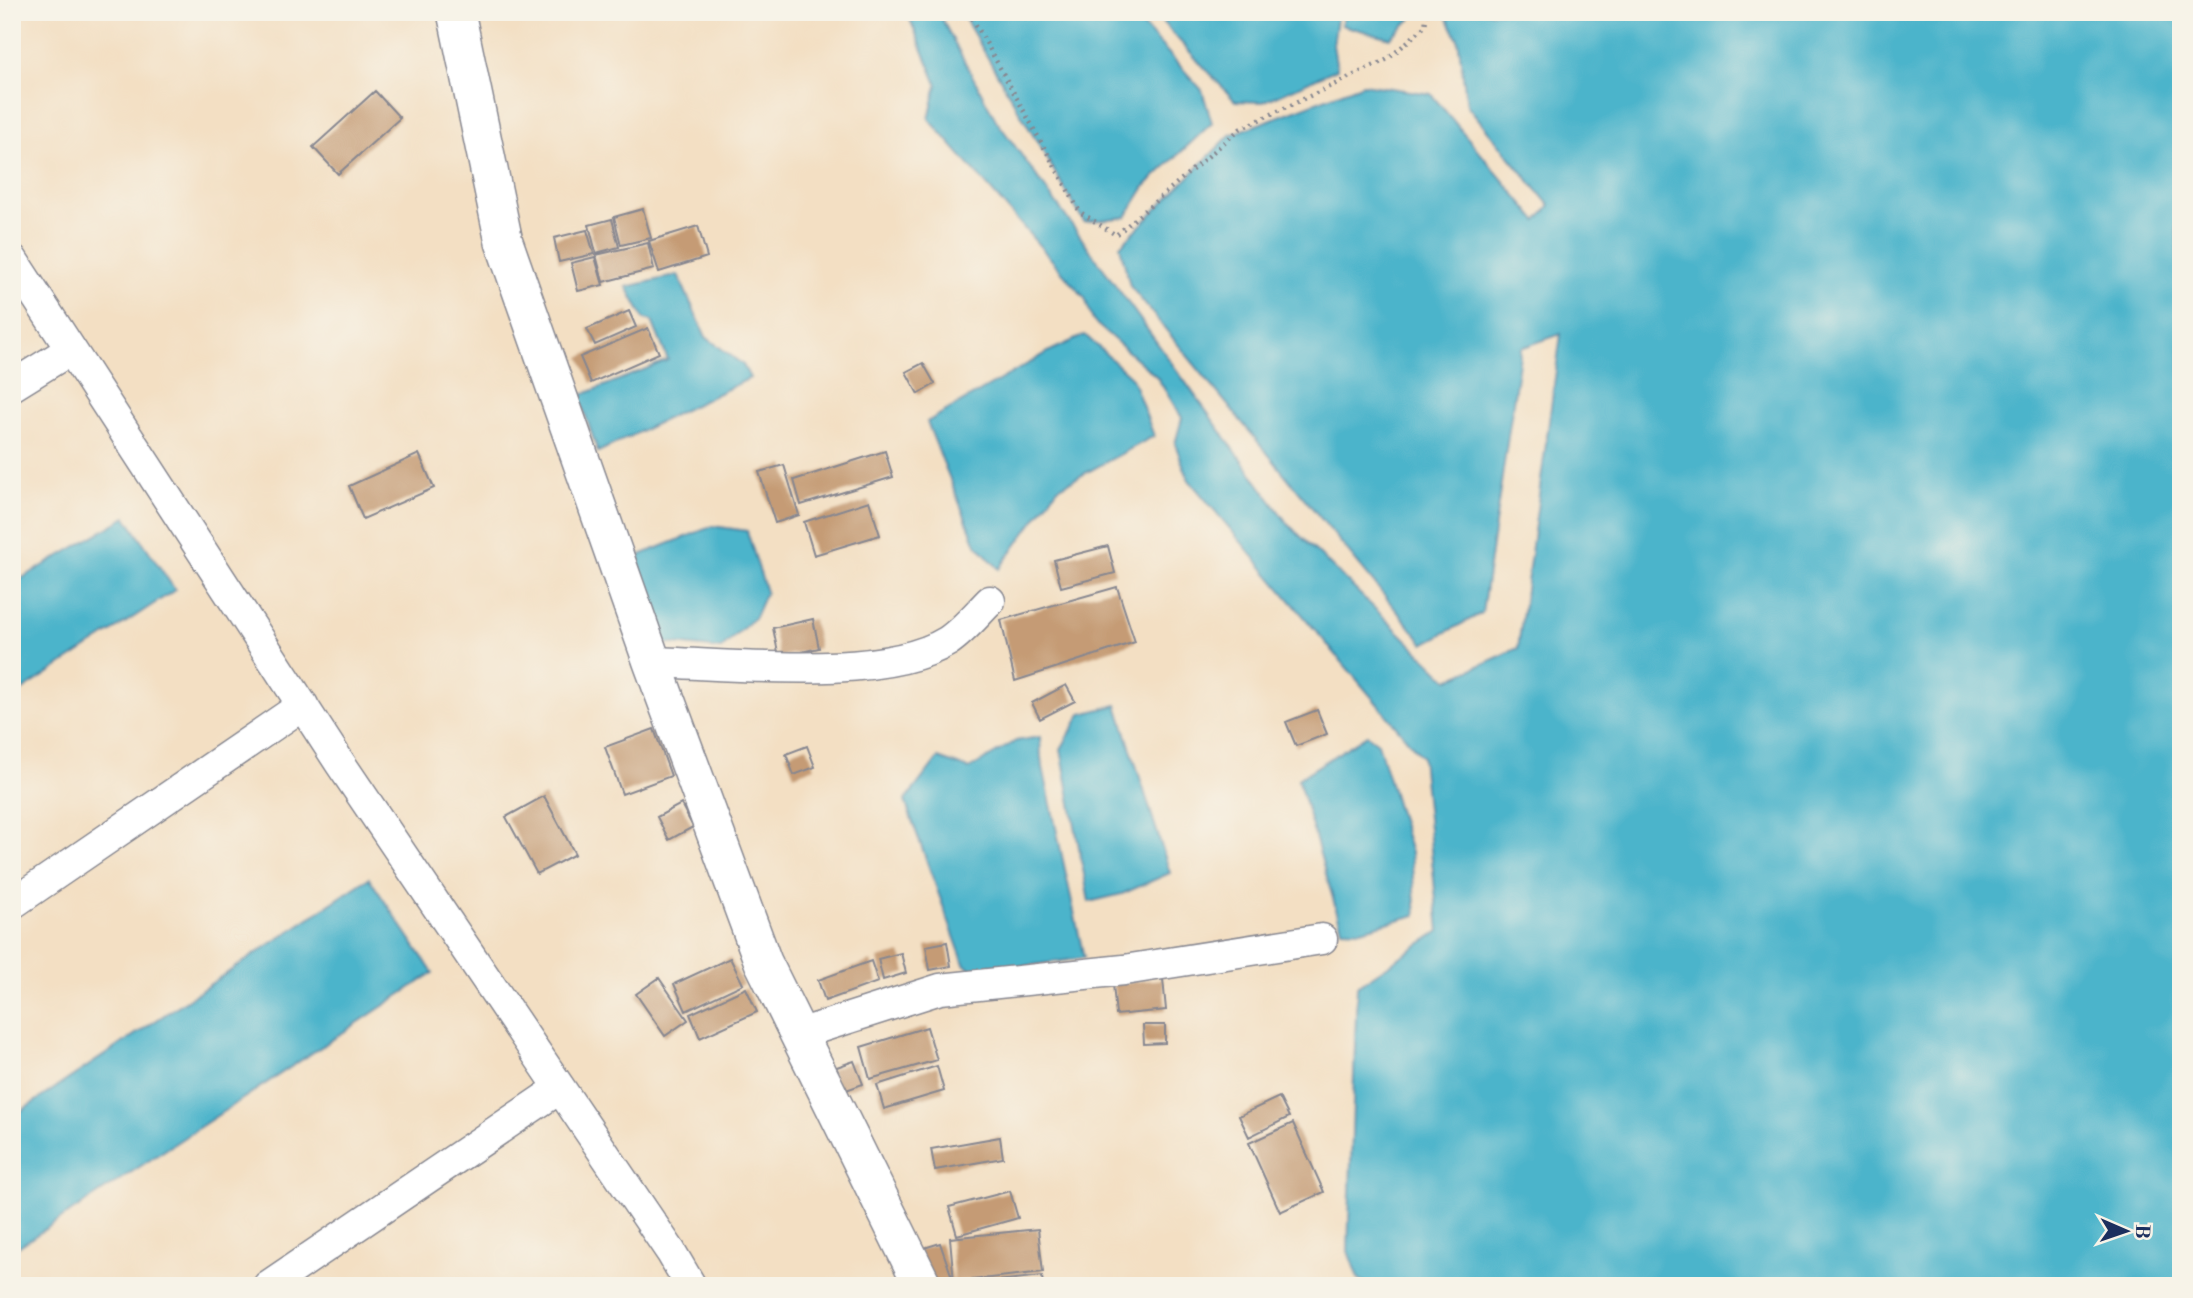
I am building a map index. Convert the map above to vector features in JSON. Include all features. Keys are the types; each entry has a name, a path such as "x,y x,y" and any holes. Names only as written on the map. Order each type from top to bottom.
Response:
{"street":[{"path":"456,12 504,242 652,662 763,962 923,1286"},
{"path":"12,259 303,705 691,1286"},
{"path":"12,386 70,350"},
{"path":"652,662 831,666 886,663 927,652 950,640 990,601"},
{"path":"12,904 303,705"},
{"path":"799,1034 940,989 1124,970 1322,939"},
{"path":"268,1286 560,1088"}],"path":[{"path":"969,12 1080,212 1116,235 1240,129 1388,59 1425,26 1427,12"}],"water":[{"path":"907,12 938,12 996,120 1288,524 1448,680 1518,648 1561,334 1521,348 1482,613 1424,644 1130,286 1120,246 1230,135 1363,84 1431,94 1537,221 1550,206 1467,105 1458,39 1444,12 2181,12 2181,159 2175,196 2181,329 2181,1286 1369,1286 1358,1278 1348,1251 1357,986 1439,931 1422,757 1189,480 1175,444 1182,418 1157,377 1093,321 1085,298 929,119 937,84"},
{"path":"961,12 1131,12 1202,90 1212,123 1146,185 1126,217 1084,222"},
{"path":"1153,12 1338,12 1333,45 1337,69 1263,102 1235,101"},
{"path":"1345,12 1414,12 1411,19 1390,38 1341,25"},
{"path":"678,275 706,337 743,365 750,378 598,452 579,396 668,360 652,321 644,319 627,287"},
{"path":"1085,335 1132,378 1154,436 1058,488 999,569 976,544 927,422 1052,350"},
{"path":"126,517 175,590 12,697 12,584"},
{"path":"713,526 747,531 766,592 755,617 721,649 665,643 639,568 640,555"},
{"path":"1117,705 1170,873 1122,894 1089,902 1061,749 1081,714"},
{"path":"1367,735 1378,743 1411,853 1416,915 1361,930 1342,929 1298,779"},
{"path":"1040,737 1041,758 1084,958 975,973 964,964 905,801 938,758 969,769 1016,741"},
{"path":"369,878 433,973 12,1251 12,1117"}],"building":[{"path":"375,91 400,118 338,174 313,147"},
{"path":"643,209 651,238 621,245 614,217"},
{"path":"612,219 619,247 596,253 589,225"},
{"path":"698,226 707,257 659,272 649,241"},
{"path":"587,230 594,254 559,262 554,238"},
{"path":"648,243 654,269 603,282 596,255"},
{"path":"595,257 603,285 578,291 571,263"},
{"path":"629,311 636,327 595,345 587,329"},
{"path":"648,328 659,353 591,383 580,357"},
{"path":"923,363 935,384 918,394 906,372"},
{"path":"885,451 893,477 801,505 794,480"},
{"path":"419,454 434,488 363,519 349,486"},
{"path":"784,465 799,515 775,523 759,472"},
{"path":"869,501 880,535 814,555 804,522"},
{"path":"1108,546 1115,573 1061,587 1054,560"},
{"path":"1117,587 1135,642 1015,681 1001,620"},
{"path":"813,619 819,648 779,657 773,628"},
{"path":"1066,685 1075,701 1040,719 1032,703"},
{"path":"1317,710 1327,734 1296,746 1286,722"},
{"path":"654,729 671,776 622,794 605,747"},
{"path":"807,746 815,767 794,775 786,754"},
{"path":"544,796 575,854 537,874 506,817"},
{"path":"681,804 693,827 669,840 657,817"},
{"path":"947,942 951,966 930,970 926,946"},
{"path":"901,953 906,973 883,980 878,959"},
{"path":"730,958 743,984 686,1011 674,984"},
{"path":"871,961 878,982 825,1001 818,980"},
{"path":"659,978 688,1020 665,1036 636,994"},
{"path":"1163,979 1166,1010 1116,1015 1113,984"},
{"path":"746,988 757,1012 700,1038 690,1014"},
{"path":"1143,1025 1165,1025 1165,1043 1144,1044"},
{"path":"927,1027 937,1060 870,1079 861,1047"},
{"path":"854,1061 863,1084 838,1093 831,1069"},
{"path":"937,1066 944,1091 884,1109 877,1085"},
{"path":"1279,1097 1289,1117 1249,1137 1239,1116"},
{"path":"1293,1123 1324,1192 1280,1212 1249,1143"},
{"path":"1000,1137 1003,1158 935,1170 931,1149"},
{"path":"1010,1191 1018,1218 957,1235 949,1207"},
{"path":"1038,1229 1043,1272 954,1282 950,1238"},
{"path":"940,1243 954,1283 930,1286 918,1250"},
{"path":"1042,1276 1043,1286 971,1286 971,1284"}]}
